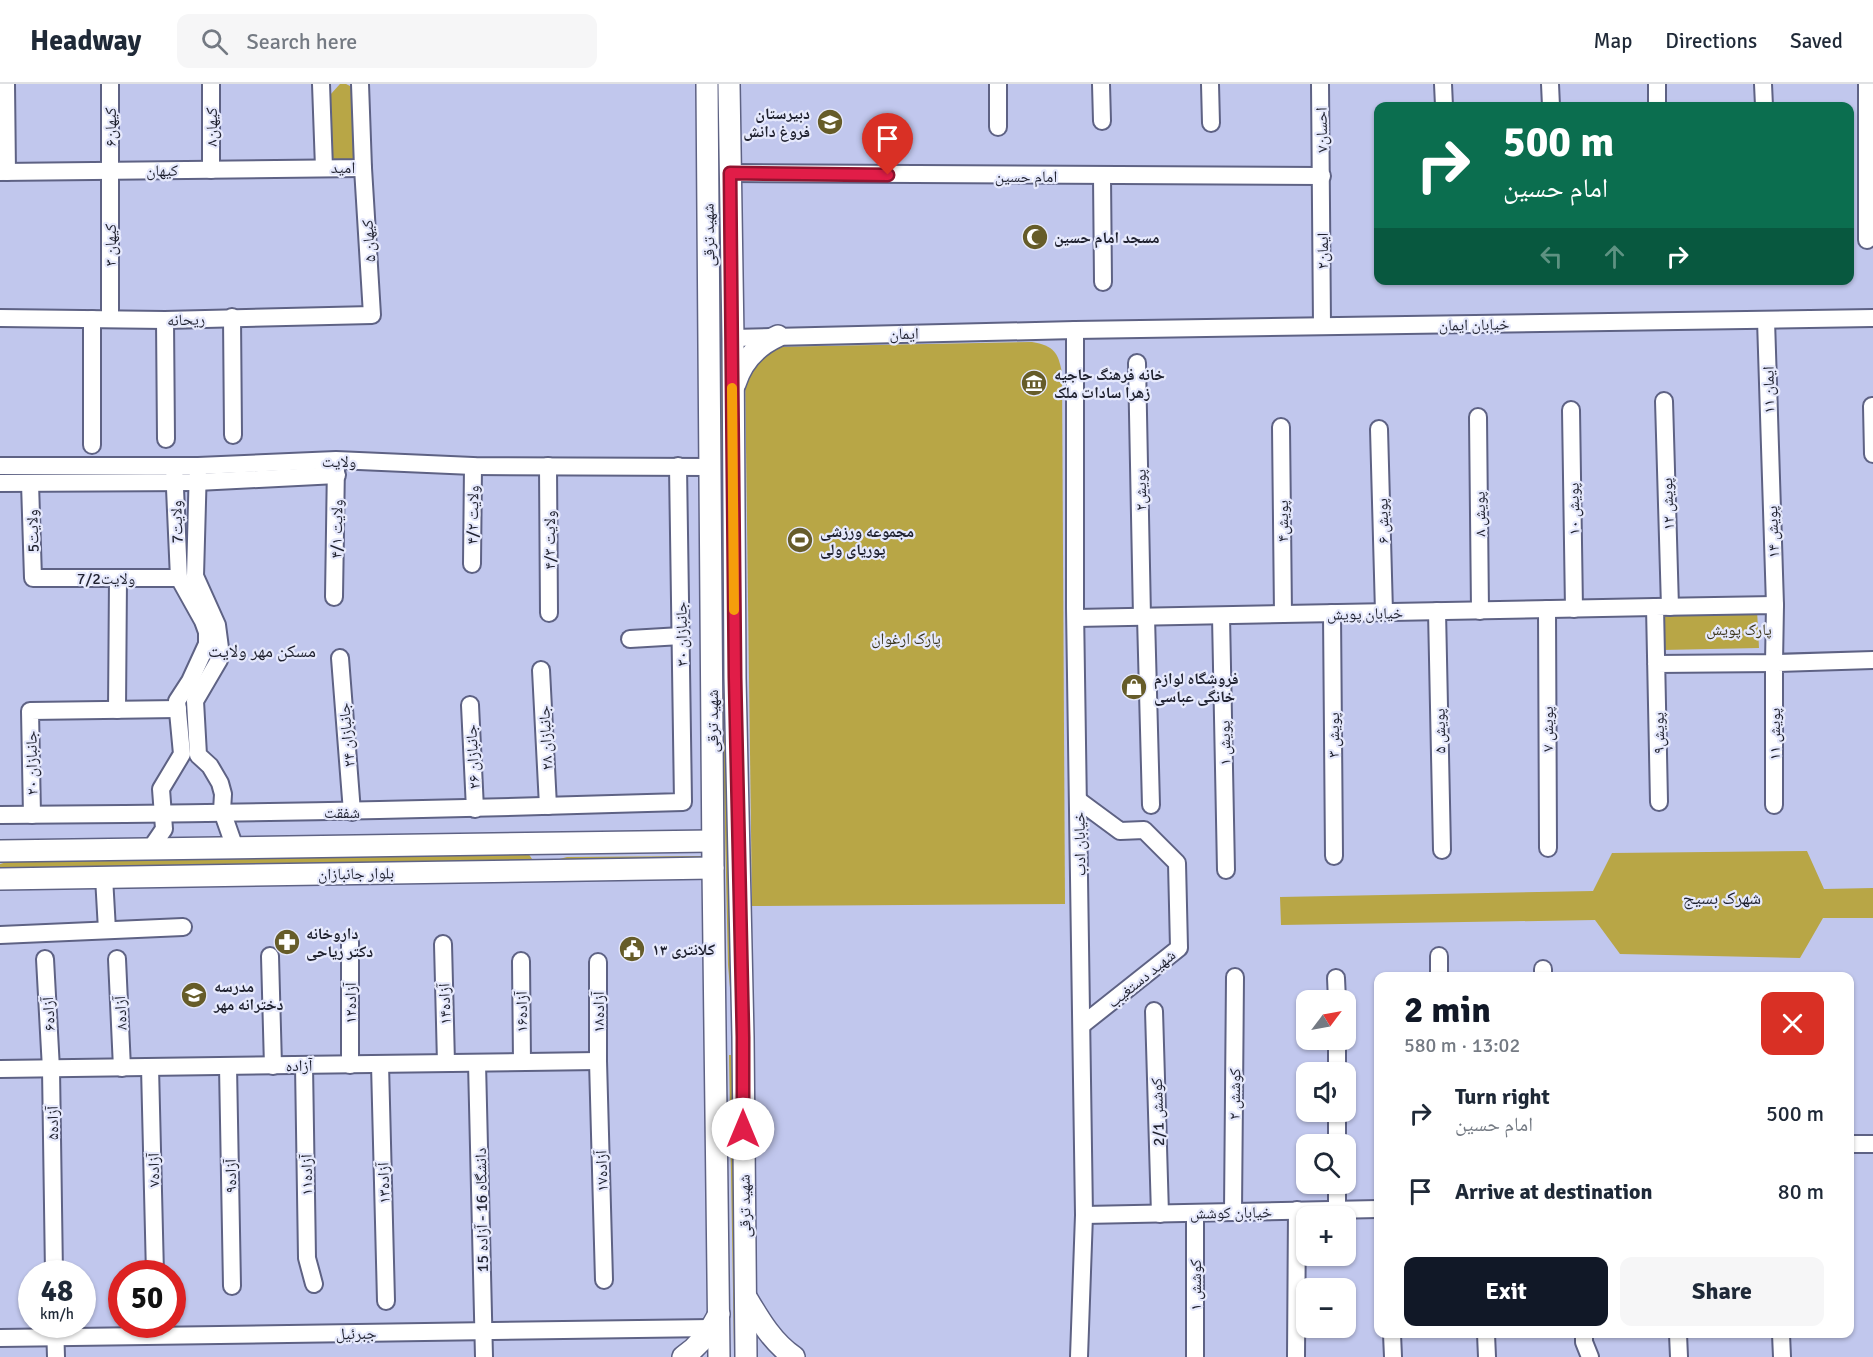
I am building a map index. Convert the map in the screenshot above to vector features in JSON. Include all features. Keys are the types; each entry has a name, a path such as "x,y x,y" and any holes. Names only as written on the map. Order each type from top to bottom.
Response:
{"main road":[{"name":"شهید ترقی","path":"706,84 715,1038 715,1321 719,1357"},
{"name":"شهید ترقی","path":"729,84 735,678 743,1037 746,1357"},
{"path":"732,390 745,361 766,341 778,336"},
{"path":"712,679 735,678"},
{"name":"بلوار جانبازان","path":"0,851 712,841"},
{"path":"544,844 544,870"},
{"name":"بلوار جانبازان","path":"0,879 712,868"},
{"path":"715,1038 743,1037"},
{"path":"745,1295 761,1323 794,1357"},
{"path":"683,1357 702,1341 715,1321"}],"street":[{"path":"4,172 6,84"},
{"name":"کیهان۶","path":"110,84 110,171"},
{"name":"کیهان۸","path":"211,84 211,170"},
{"name":"امید","path":"321,84 324,168 363,168 360,84"},
{"path":"998,84 998,126"},
{"path":"1101,84 1102,121"},
{"path":"1210,84 1210,123"},
{"name":"احسان۷","path":"1320,84 1322,177"},
{"path":"1443,84 1444,102"},
{"path":"1550,84 1551,102"},
{"path":"1657,84 1657,102"},
{"path":"1763,84 1764,102"},
{"path":"1867,84 1867,240"},
{"name":"کیهان","path":"4,172 324,168"},
{"name":"کیهان ۵","path":"363,168 372,315"},
{"name":"کیهان ۳","path":"110,171 110,320"},
{"name":"امام حسین","path":"730,173 1322,177"},
{"path":"1102,176 1103,282"},
{"name":"ایمان۲","path":"1322,177 1322,327"},
{"name":"ریحانه","path":"0,318 165,320 372,315"},
{"path":"232,317 232,435"},
{"name":"خیابان ایمان","path":"1075,330 1873,318"},
{"path":"92,320 92,445"},
{"path":"165,320 166,439"},
{"name":"ایمان ۱۱","path":"1766,320 1770,460"},
{"name":"ایمان","path":"733,338 1075,330"},
{"name":"خیابان ادب","path":"1075,330 1076,618 1084,1215 1079,1357"},
{"name":"پویش۲","path":"1137,363 1151,805"},
{"name":"پویش ۱۲","path":"1663,607 1664,401"},
{"path":"1872,406 1873,454"},
{"name":"پویش ۱۰","path":"1571,410 1574,609"},
{"name":"پویش ۸","path":"1478,417 1480,611"},
{"name":"پویش۴","path":"1281,427 1283,614"},
{"name":"پویش ۶","path":"1379,429 1384,612"},
{"name":"پویش ۱۴","path":"1770,460 1775,605"},
{"name":"ولایت","path":"0,466 175,474 473,466 710,467"},
{"name":"ولایت ۴/۲","path":"472,564 473,466"},
{"name":"ولایت ۴/۳","path":"548,466 549,613"},
{"name":"جانبازان ۳۰","path":"678,466 683,802"},
{"name":"ولایت ۴/۱","path":"334,597 336,468"},
{"path":"0,483 175,474"},
{"name":"ولایت7","path":"175,474 187,577"},
{"name":"ولایت7","path":"187,577 197,474"},
{"name":"ولایت5","path":"30,483 33,578"},
{"path":"151,848 164,829 161,789 182,754 177,701 207,644 203,621 187,577"},
{"path":"187,577 217,625 219,660 195,701 198,755 210,766 220,783 223,794 222,811 235,848"},
{"name":"ولایت7/2","path":"33,578 187,577"},
{"path":"118,578 117,710 178,709"},
{"path":"1774,663 1775,605"},
{"name":"خیابان پویش","path":"1076,618 1775,605"},
{"path":"1663,607 1656,664 1873,660"},
{"name":"پویش ۷","path":"1547,609 1548,848"},
{"name":"پویش ۵","path":"1437,611 1442,850"},
{"name":"پویش ۳","path":"1332,613 1334,856"},
{"name":"پویش ۱","path":"1221,616 1226,870"},
{"path":"630,639 681,636"},
{"name":"جانبازان ۲۴","path":"340,658 352,812"},
{"name":"پویش ۱۱","path":"1774,663 1774,805"},
{"name":"پویش۹","path":"1656,664 1659,802"},
{"name":"جانبازان ۲۸","path":"542,670 548,806"},
{"name":"جانبازان ۲۶","path":"470,705 475,808"},
{"name":"جانبازان ۲۰","path":"32,815 30,711 117,710"},
{"name":"شهید دستغیب","path":"1078,800 1120,831 1144,830 1177,863 1179,948 1082,1025"},
{"name":"شفقت","path":"0,815 222,811 352,812 683,802"},
{"path":"104,877 107,930"},
{"path":"0,935 183,927"},
{"name":"آزاده۱۲","path":"350,942 350,1065"},
{"name":"آزاده۱۴","path":"442,944 446,1063"},
{"path":"270,956 273,1066"},
{"path":"1439,956 1439,972"},
{"name":"آزاده۶","path":"45,959 51,1069"},
{"name":"آزاده۸","path":"117,959 122,1068"},
{"name":"آزاده۱۶","path":"521,961 522,1062"},
{"name":"آزاده۱۸","path":"597,962 598,1061"},
{"name":"کوشش ۲","path":"1233,1212 1235,977"},
{"path":"1336,978 1336,990"},
{"name":"کوشش 2/1","path":"1154,1011 1160,1214"},
{"name":"آزاده","path":"0,1069 598,1061"},
{"name":"آزاده۱۷","path":"598,1061 604,1280"},
{"name":"دانشگاه 16 - آزاده 15","path":"477,1063 484,1357"},
{"name":"آزاده۱۳","path":"380,1064 387,1301"},
{"name":"آزاده۱۱","path":"304,1065 307,1258 314,1284"},
{"name":"آزاده۹","path":"228,1066 232,1286"},
{"name":"آزاده۷","path":"150,1067 155,1260"},
{"name":"آزاده۵","path":"51,1069 54,1260"},
{"path":"1854,1144 1873,1144"},
{"name":"خیابان کوشش","path":"1356,1210 1374,1209"},
{"name":"خیابان کوشش","path":"1084,1215 1296,1210"},
{"name":"کوشش ۱","path":"1195,1213 1195,1357"},
{"path":"1296,1357 1297,1266"},
{"name":"جبرئیل","path":"96,1331 484,1331 715,1321"},
{"name":"جبرئیل","path":"0,1338 18,1336"},
{"path":"55,1338 56,1357"},
{"path":"1392,1338 1393,1357"},
{"path":"1486,1338 1486,1357"},
{"path":"1584,1338 1590,1357"},
{"path":"1678,1338 1679,1357"},
{"path":"1781,1338 1782,1357"}],"green space":[{"path":"340,84 352,87 357,154 354,161 337,163 331,155 330,95"},
{"path":"711,84 720,84 728,662 721,596"},
{"name":"پارک ارغوان","path":"1032,342 1054,351 1062,373 1065,904 752,906 745,370 771,347"},
{"name":"پارک پویش","path":"1757,610 1759,648 1662,650 1661,614"},
{"path":"724,693 725,737 730,748 733,1022 728,965 722,694"},
{"path":"1807,851 1824,889 1873,888 1873,918 1823,918 1800,958 1620,954 1595,920 1281,925 1280,897 1593,891 1612,853"},
{"path":"528,853 532,859 530,861 0,873 0,864 7,862"},
{"path":"701,856 706,858 556,863 556,860 567,857"},
{"path":"729,1055 731,1055 733,1098 737,1120 737,1357 734,1350"}],"slow traffic":[{"path":"732,388 734,610"}],"place":[{"name":"دبیرستان فروغ دانش","path":"830,122"},
{"name":"مسجد امام حسین","path":"1035,237"},
{"name":"خانه فرهنگ حاجیه زهرا سادات ملک","path":"1034,383"},
{"name":"مجموعه ورزشی پوریای ولی","path":"800,540"},
{"name":"فروشگاه لوازم خانگی عباسی","path":"1134,687"},
{"name":"داروخانه دکتر ریاحی","path":"287,942"},
{"name":"کلانتری ۱۳","path":"632,949"},
{"name":"مدرسه دخترانه مهر","path":"194,995"}],"district":[{"name":"مسکن مهر ولایت","path":"262,651"},
{"name":"شهرک بسیج","path":"1722,898"}],"route":[{"path":"743,1129 735,678 730,173 888,175"}]}
